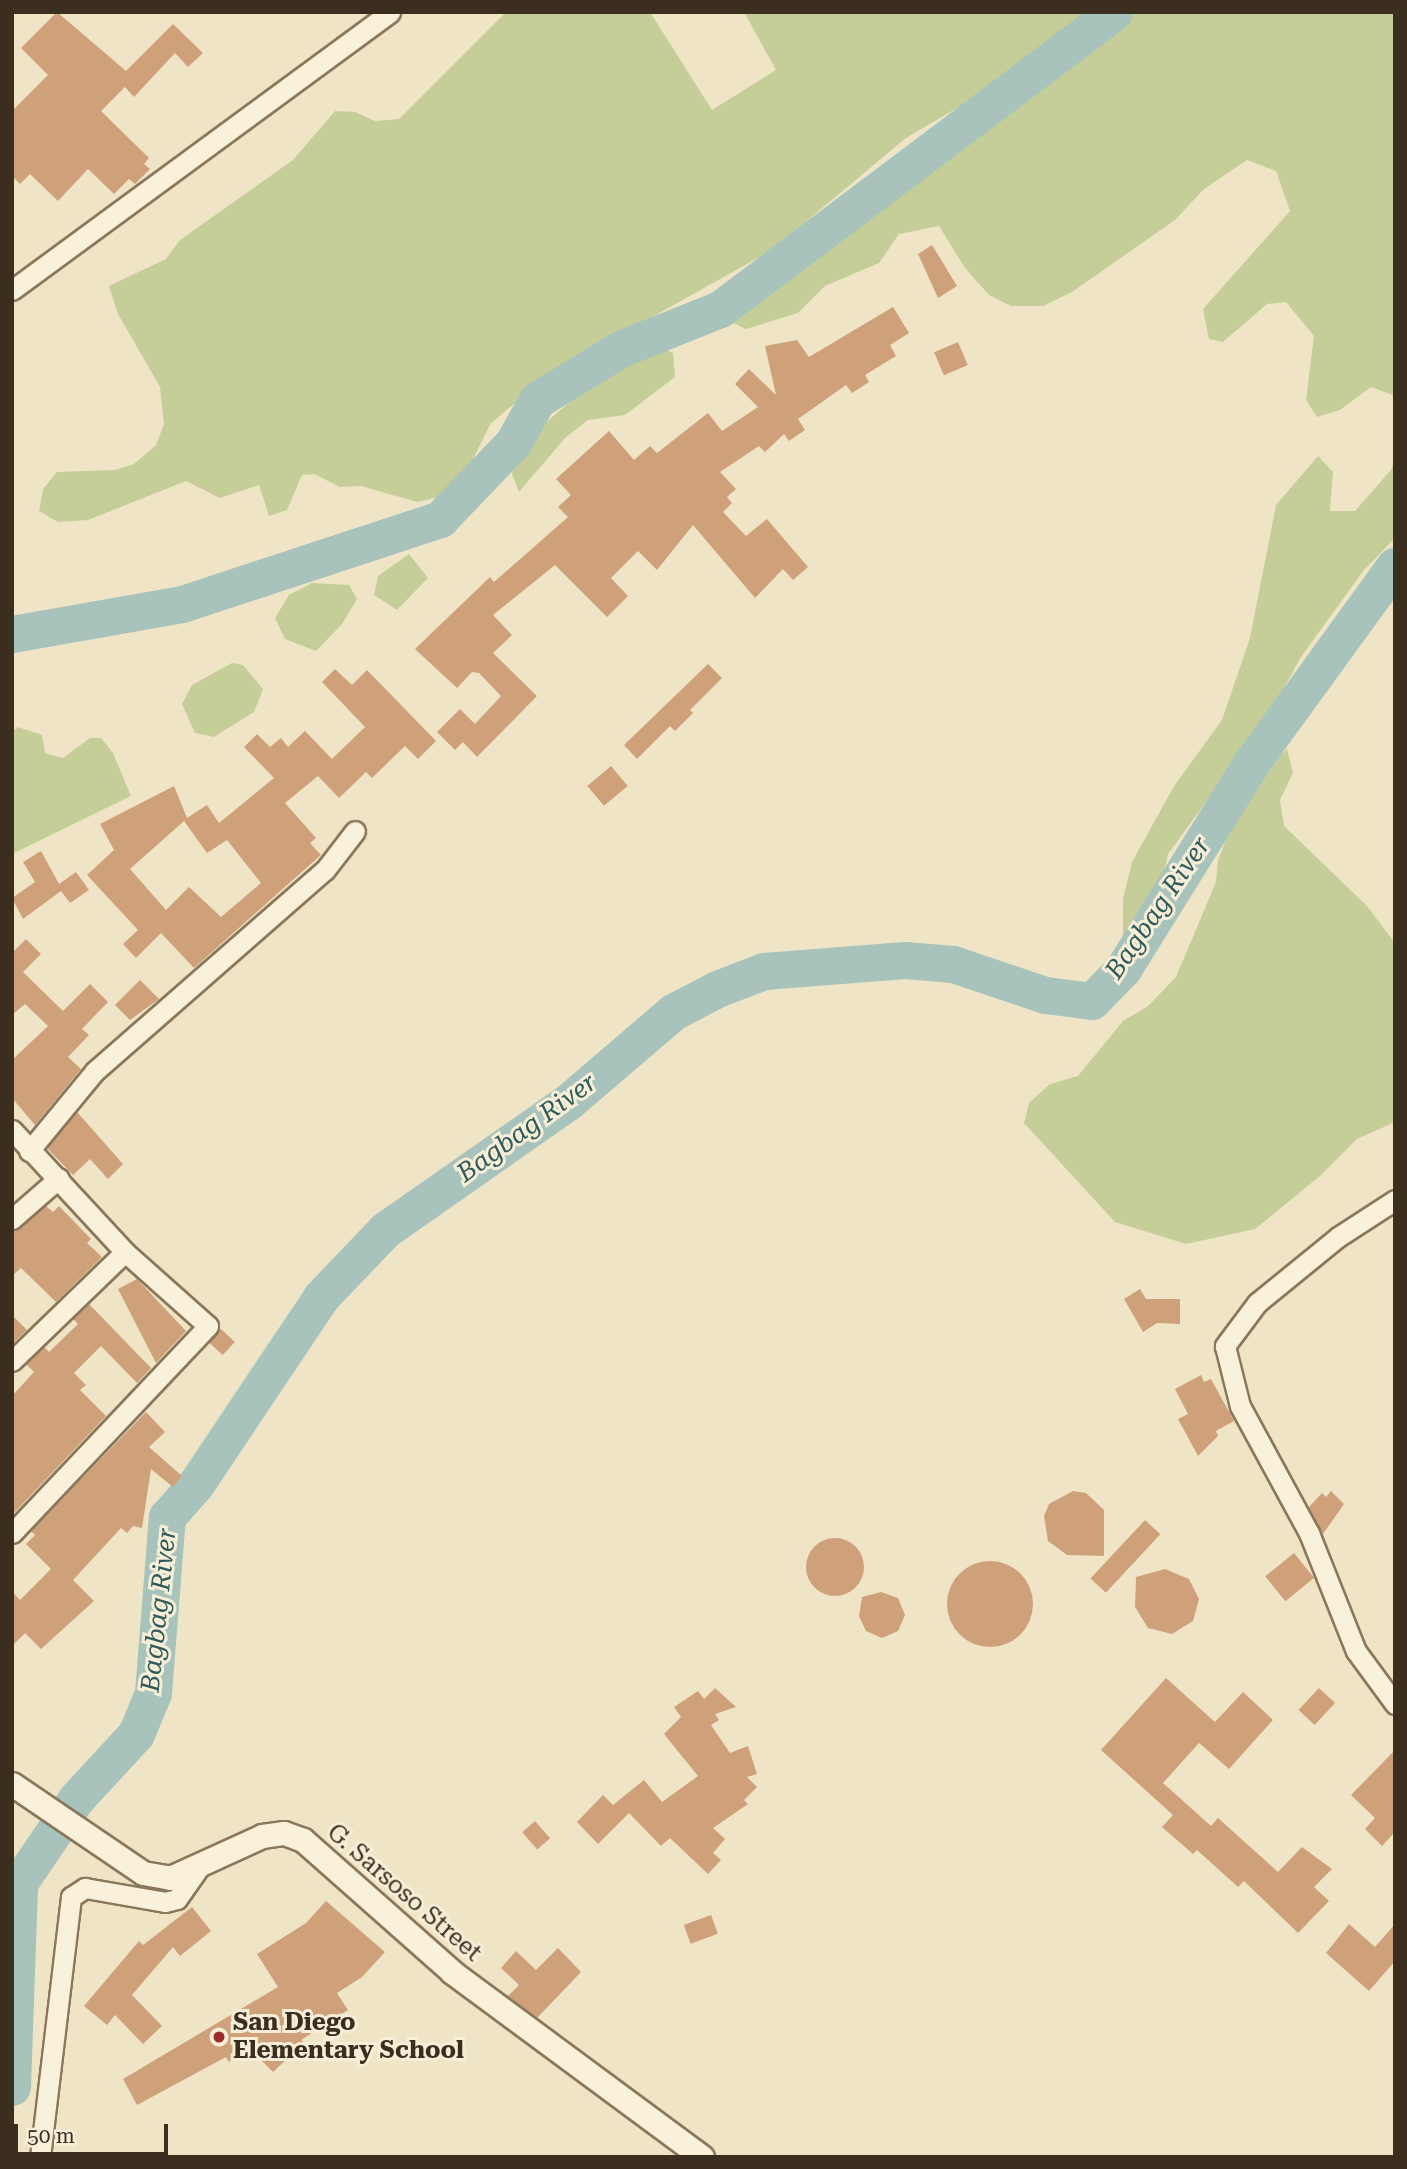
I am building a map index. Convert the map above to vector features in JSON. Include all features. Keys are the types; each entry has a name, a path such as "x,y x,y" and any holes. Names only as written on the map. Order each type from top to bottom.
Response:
{"street":[{"path":"12,289 390,12"},
{"path":"29,1151 95,1071 325,870 355,831"},
{"path":"12,1130 125,1252 208,1326 12,1533"},
{"path":"12,1219 59,1178"},
{"path":"1395,1200 1338,1237 1257,1303 1225,1346 1240,1406 1309,1533 1356,1651 1395,1704"},
{"path":"12,1361 125,1252"},
{"name":"G. Sarsoso Street","path":"12,1784 82,1835 143,1873 170,1878 262,1836 284,1833 303,1840 452,1972 702,2157"},
{"path":"40,2157 71,1896 85,1888 165,1902 177,1899 199,1867"}],"green space":[{"path":"506,12 650,12 712,110 776,70 744,12 1092,12 1015,74 906,138 772,250 550,374 491,423 465,475 444,496 417,502 361,486 340,487 314,474 302,475 287,510 269,516 259,485 220,498 186,481 88,520 58,522 39,511 43,489 57,472 115,470 134,464 156,445 164,424 160,387 118,314 109,286 166,259 180,240 293,160 335,111 355,112 375,121 399,119"},
{"path":"1134,12 1395,12 1395,396 1371,387 1340,410 1317,417 1306,400 1314,336 1286,302 1267,304 1223,342 1209,339 1203,309 1290,211 1276,171 1247,160 1204,189 1175,220 1072,292 1043,306 1011,306 989,295 965,268 939,226 899,234 879,263 825,286 798,313 746,329 733,323 740,306 956,155"},
{"path":"657,346 673,353 675,377 625,415 588,420 566,437 519,492 512,474 520,452 536,431 579,394"},
{"path":"1318,456 1333,472 1330,511 1355,511 1391,470 1395,458 1395,538 1364,570 1301,657 1268,717 1168,854 1151,932 1123,939 1123,899 1132,862 1174,786 1222,720 1250,638 1276,505"},
{"path":"409,554 428,578 397,610 374,595 378,576"},
{"path":"312,583 349,585 357,599 342,624 316,651 285,639 275,618 289,595"},
{"path":"232,663 243,665 263,689 254,712 214,737 195,733 182,704 192,685"},
{"path":"18,727 42,735 45,753 63,758 90,738 101,738 113,753 131,796 12,854 12,732"},
{"path":"1287,749 1293,773 1280,800 1284,826 1367,906 1395,943 1395,1122 1357,1139 1320,1176 1255,1229 1186,1244 1115,1222 1024,1123 1029,1103 1050,1084 1078,1076 1123,1021 1148,1006 1176,977 1216,882 1218,860 1240,804 1255,779"}],"building":[{"path":"57,12 126,71 173,24 203,53 188,67 175,53 134,97 125,87 101,111 149,158 144,164 150,169 135,184 129,179 114,194 88,169 58,201 30,174 20,184 12,176 12,111 48,75 21,48"},
{"path":"932,245 957,286 938,298 918,254"},
{"path":"893,307 909,333 890,345 896,356 865,375 869,382 852,393 846,385 798,419 805,430 789,441 784,434 765,452 759,446 720,472 736,489 727,497 732,503 723,512 746,536 767,519 808,567 793,580 783,569 755,598 693,525 657,570 638,551 611,578 628,596 607,617 555,565 493,615 512,635 493,653 537,696 477,757 463,742 455,750 437,732 460,709 475,724 501,696 479,673 472,672 457,688 415,649 490,577 494,582 568,517 558,507 571,495 556,479 609,431 634,460 650,446 657,453 708,413 722,431 758,407 735,384 749,369 776,395 765,346 797,340 809,357"},
{"path":"958,342 968,365 944,375 934,352"},
{"path":"708,664 722,678 690,710 693,713 675,731 670,726 637,759 624,745"},
{"path":"335,669 352,685 367,670 436,741 418,759 405,746 372,778 366,772 339,798 318,776 285,803 316,838 310,843 321,855 194,968 161,933 136,958 123,944 138,930 87,875 114,850 100,824 174,786 187,818 207,805 219,823 274,778 244,747 257,734 270,747 281,738 288,747 305,731 332,759 365,727 322,682","holes":["184,821 207,853 227,840 261,883 221,917 189,887 166,910 130,869"]},
{"path":"611,766 628,786 604,806 587,786"},
{"path":"41,851 59,884 76,872 89,890 70,903 61,891 23,919 12,898 35,882 23,862"},
{"path":"26,939 41,954 23,972 63,1011 90,984 108,1002 82,1029 89,1035 68,1057 81,1069 35,1125 12,1098 12,1060 48,1026 25,1004 12,1015 12,953"},
{"path":"140,980 159,999 130,1020 115,1005"},
{"path":"77,1112 123,1164 108,1179 90,1159 73,1175 47,1148"},
{"path":"46,1206 53,1212 59,1206 91,1239 87,1243 102,1257 56,1302 21,1268 12,1276 12,1231"},
{"path":"137,1279 186,1331 156,1363 118,1289"},
{"path":"1140,1289 1146,1299 1180,1299 1180,1324 1157,1323 1143,1332 1124,1299"},
{"path":"89,1304 151,1368 137,1383 101,1346 74,1373 86,1385 80,1390 106,1416 14,1513 12,1396 34,1372 26,1364 44,1347 49,1352 78,1324 73,1319"},
{"path":"12,1315 27,1330 12,1344"},
{"path":"221,1329 235,1342 223,1355 209,1342"},
{"path":"1201,1375 1204,1382 1211,1379 1234,1421 1216,1431 1218,1436 1198,1456 1178,1419 1188,1414 1175,1389"},
{"path":"146,1412 165,1432 149,1447 182,1476 173,1487 151,1469 142,1528 133,1526 127,1533 121,1528 73,1580 94,1601 41,1649 25,1633 12,1646 12,1591 20,1600 51,1569 26,1544 35,1535 31,1531"},
{"path":"1073,1491 1086,1493 1104,1510 1104,1556 1067,1555 1048,1541 1044,1516 1049,1504"},
{"path":"1331,1491 1344,1504 1323,1534 1309,1507 1322,1493 1326,1497"},
{"path":"1145,1520 1160,1534 1106,1593 1090,1579"},
{"path":"829,1538 841,1538 856,1546 864,1561 864,1573 856,1588 841,1596 829,1596 814,1588 806,1573 806,1561 814,1546"},
{"path":"1294,1553 1314,1578 1285,1601 1265,1576"},
{"path":"990,1561 1007,1564 1021,1573 1030,1587 1033,1604 1030,1621 1021,1635 1007,1644 990,1647 973,1644 959,1635 950,1621 947,1604 950,1587 959,1573 973,1564"},
{"path":"1165,1569 1189,1579 1199,1599 1193,1621 1172,1634 1148,1628 1135,1607 1136,1577"},
{"path":"881,1592 898,1598 905,1615 898,1631 882,1638 866,1631 859,1616 862,1597"},
{"path":"1166,1678 1215,1722 1243,1692 1273,1720 1229,1769 1199,1743 1163,1783 1211,1826 1218,1818 1278,1872 1302,1847 1332,1869 1314,1887 1329,1901 1298,1933 1244,1881 1238,1887 1197,1850 1193,1854 1162,1827 1173,1815 1101,1750"},
{"path":"715,1688 736,1707 715,1714 719,1720 711,1725 730,1753 748,1746 757,1774 747,1777 757,1787 744,1800 748,1804 713,1828 725,1839 713,1853 721,1860 708,1874 670,1838 661,1846 629,1813 598,1844 577,1822 603,1795 613,1805 644,1780 662,1802 698,1776 664,1734 681,1717 674,1707 698,1691 704,1699"},
{"path":"1319,1688 1335,1703 1315,1725 1299,1710"},
{"path":"1395,1750 1395,1832 1382,1846 1365,1829 1375,1818 1351,1795"},
{"path":"535,1821 550,1838 537,1850 522,1832"},
{"path":"326,1901 385,1952 362,1977 337,1993 348,2010 301,2040 304,2043 273,2072 251,2050 229,2062 226,2057 137,2105 123,2079 278,1987 257,1954 306,1923"},
{"path":"192,1907 211,1931 180,1956 173,1947 132,1995 162,2026 143,2044 115,2015 107,2025 84,2006 139,1941 143,1945"},
{"path":"711,1915 718,1934 691,1944 684,1925"},
{"path":"1349,1924 1375,1947 1395,1924 1395,1961 1369,1991 1326,1953"},
{"path":"558,1948 581,1972 537,2018 508,1996 519,1985 501,1968 516,1951 536,1970"}],"waterway":[{"path":"12,634 182,604 440,519 513,443 537,400 620,349 720,309 1114,12"},
{"name":"Bagbag River","path":"12,2087 19,1883 76,1799 136,1734 153,1693 167,1517 196,1484 321,1297 385,1230 568,1102 673,1012 717,989 764,971 905,960 953,964 1045,995 1092,1001 1123,969 1252,762 1395,565"}],"place":[{"name":"San Diego Elementary School","path":"219,2037"}]}
